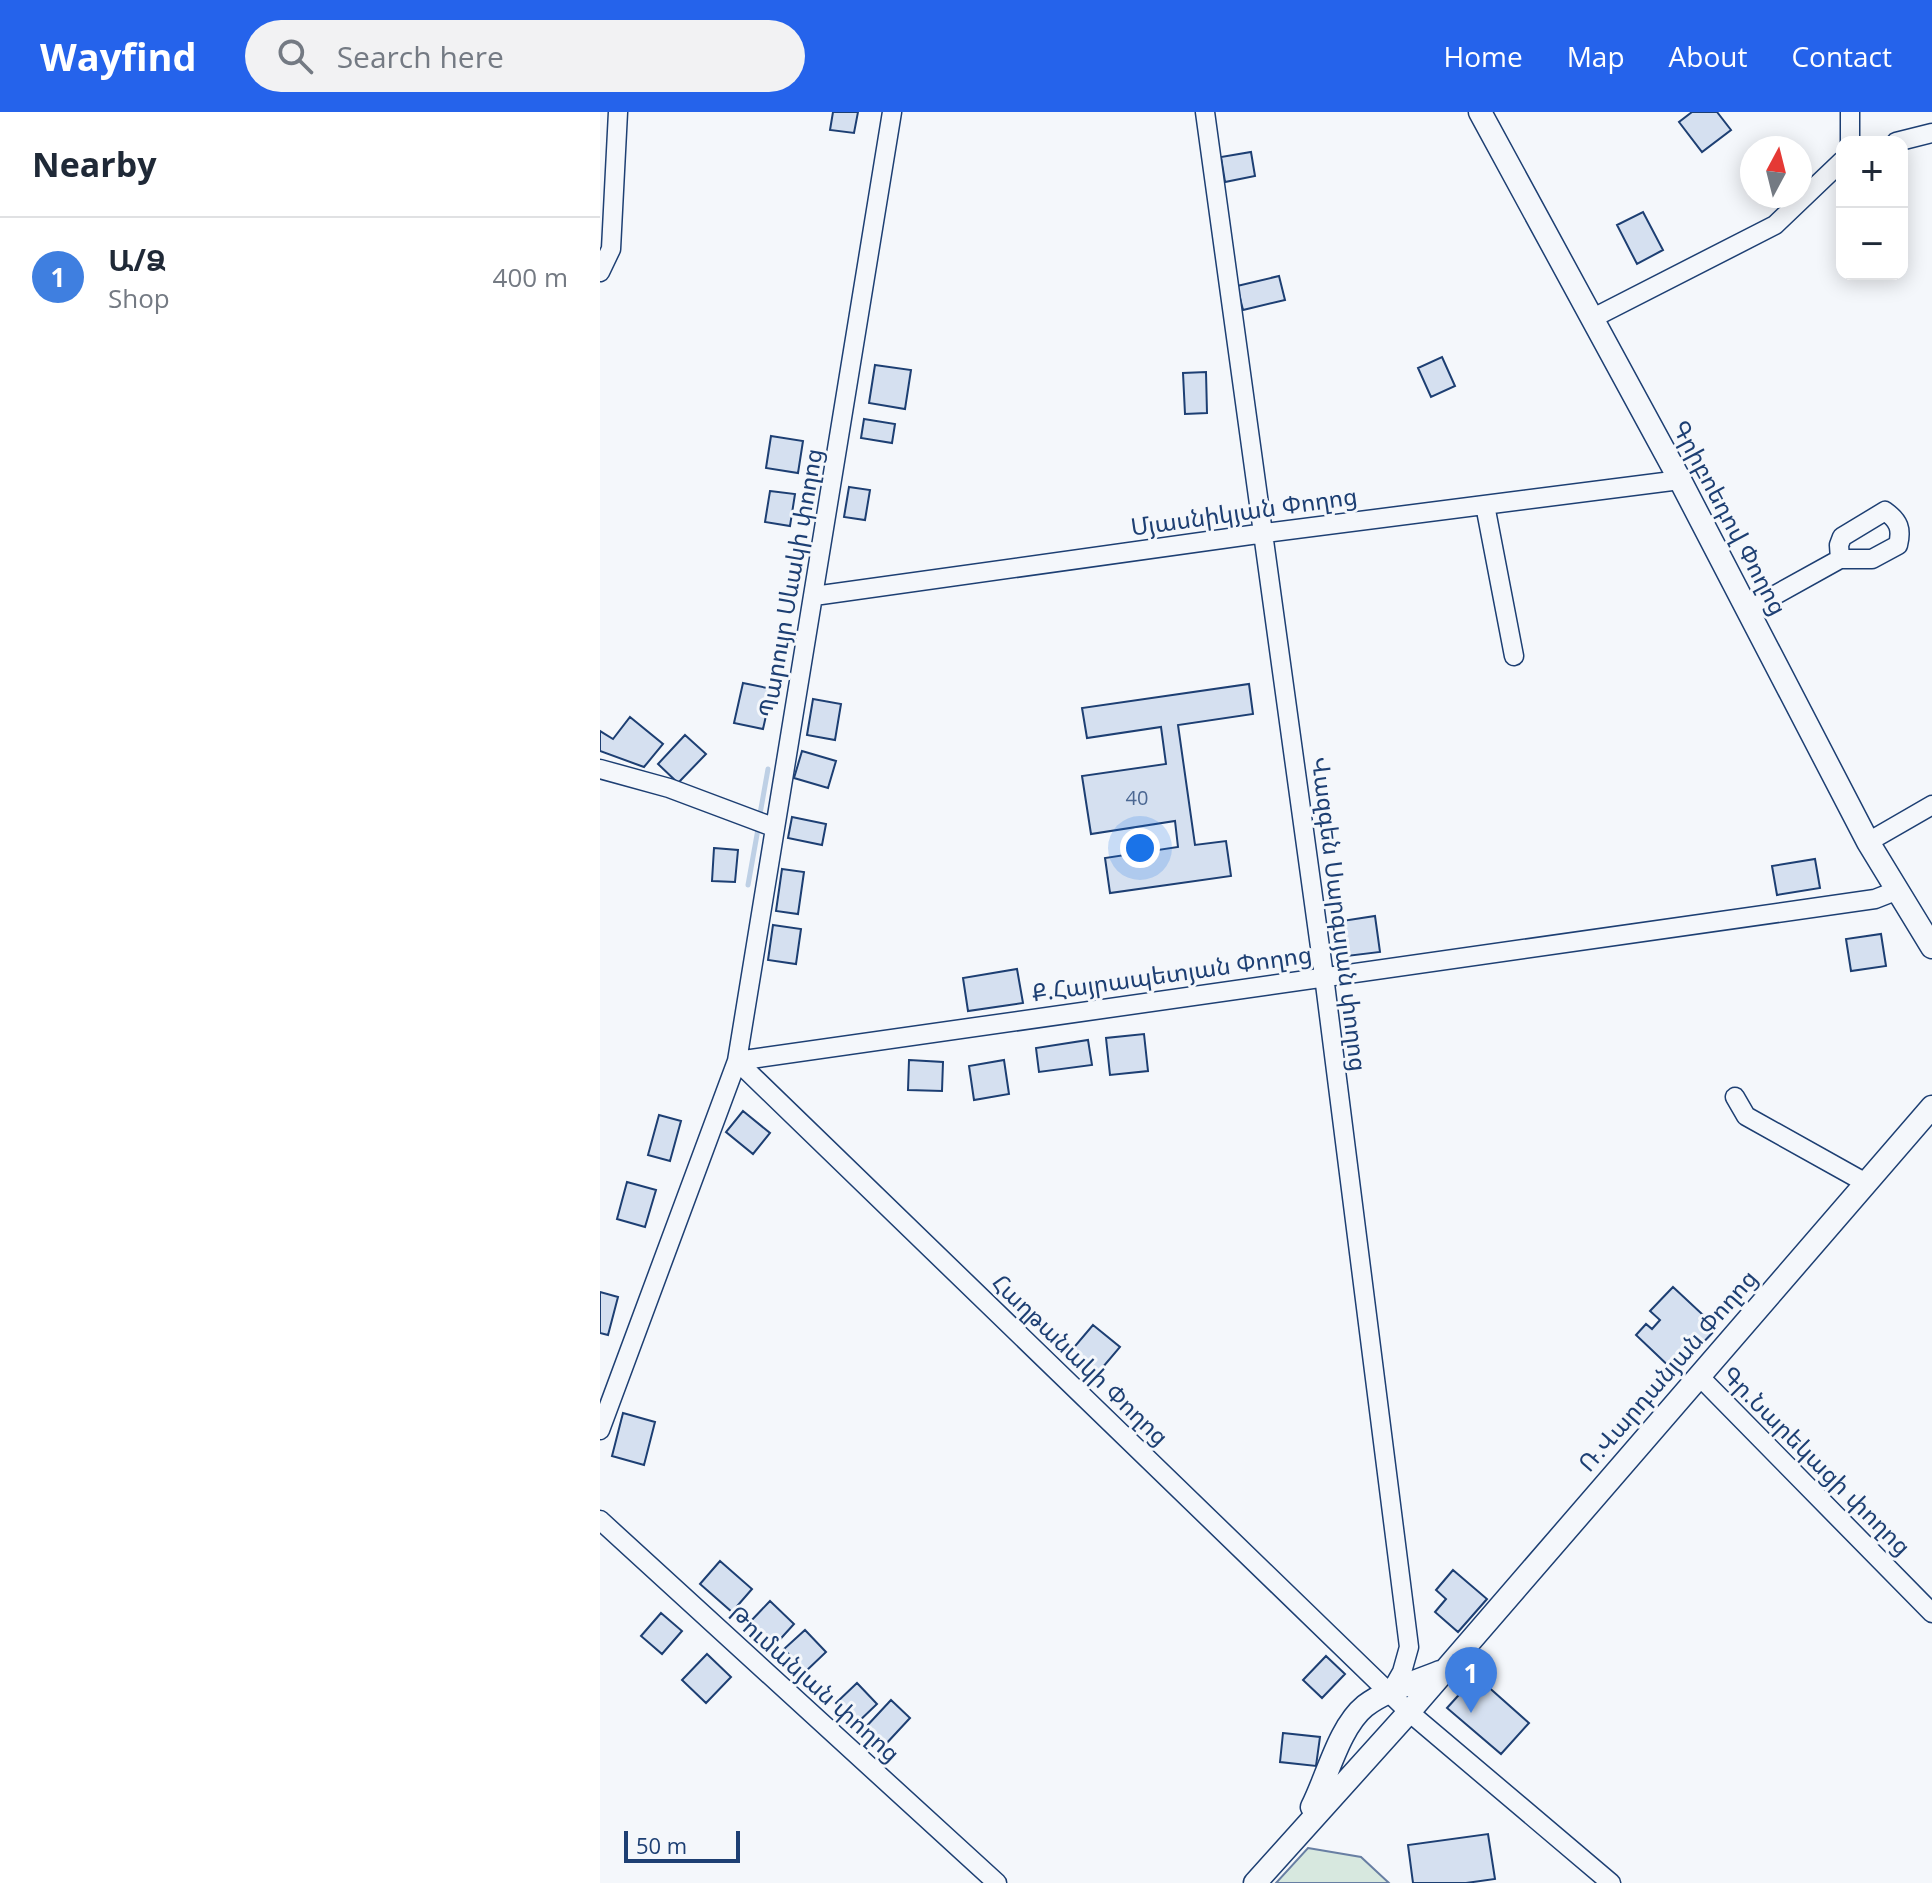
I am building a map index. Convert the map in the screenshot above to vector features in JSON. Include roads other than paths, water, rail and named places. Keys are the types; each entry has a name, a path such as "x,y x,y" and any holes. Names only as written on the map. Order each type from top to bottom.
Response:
{"main road":[{"name":"Գրիբոեդով Փողոց","path":"1480,112 1680,480 1868,842 1932,947"},
{"name":"Ռ.Վարդանյան Փողոց","path":"1297,1836 1409,1712 1932,1107"},
{"path":"1255,1883 1297,1836 1324,1783 1345,1731 1364,1707 1444,1670"}],"street":[{"path":"600,272 611,249 618,112"},
{"name":"Պարույր Սևակի փողոց","path":"600,1430 737,1061 892,112"},
{"name":"Վազգեն Սարգսյան փողոց","path":"1205,112 1324,976 1409,1647 1402,1672 1390,1693"},
{"path":"1850,112 1850,136"},
{"path":"1908,139 1932,133"},
{"path":"1593,318 1775,225 1836,167"},
{"name":"Մյասնիկյան Փողոց","path":"814,596 1265,533 1680,480"},
{"path":"1485,505 1514,656"},
{"path":"1748,610 1840,559"},
{"path":"600,769 669,788 773,827"},
{"path":"1868,842 1932,805"},
{"name":"Ք.Հայրապետյան Փողոց","path":"737,1061 1875,899 1898,890"},
{"name":"Հաղթանակի Փողոց","path":"737,1061 1390,1693"},
{"path":"1735,1097 1746,1116 1866,1183"},
{"name":"Գր.Նարեկացի փողոց","path":"1699,1376 1932,1613"},
{"name":"Թումանյան փողոց","path":"600,1520 997,1883"},
{"path":"1390,1693 1611,1883"}],"waterway":[{"path":"760,814 768,769"},
{"path":"748,885 758,829"}],"place":[{"name":"Ա/Ձ","path":"1471,1713"}]}
